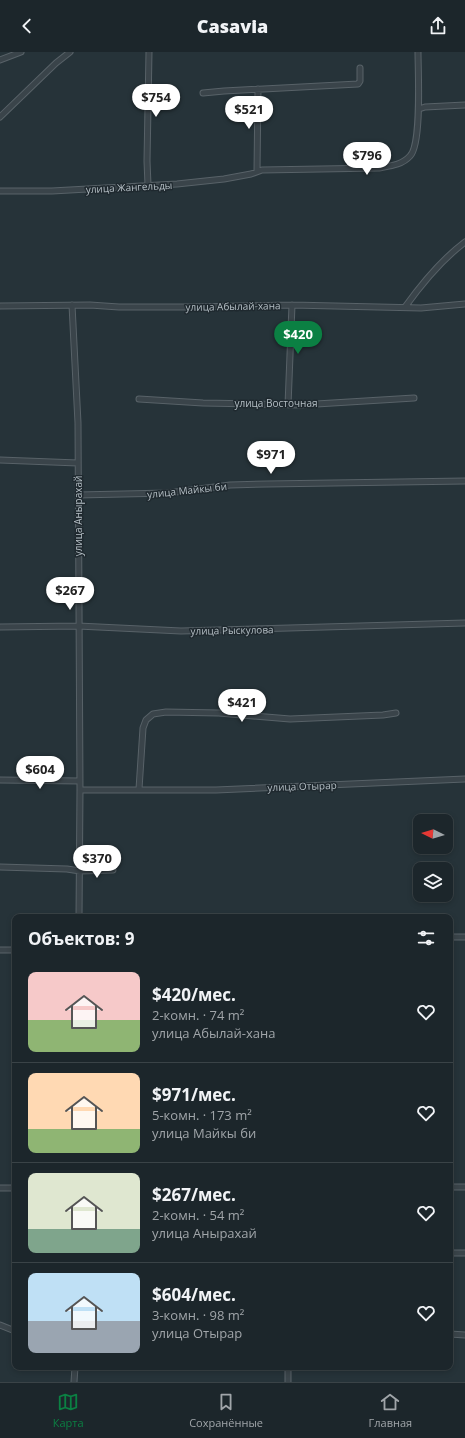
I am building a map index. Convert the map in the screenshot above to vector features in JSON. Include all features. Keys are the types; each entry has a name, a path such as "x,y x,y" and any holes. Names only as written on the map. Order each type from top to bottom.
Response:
{"street":[{"path":"0,60 21,52"},
{"path":"0,117 51,68 70,52"},
{"path":"148,185 146,161 149,52"},
{"name":"улица Жангельды","path":"0,191 59,190 177,184 224,179 251,174 257,171 379,168 394,166 411,156 414,151 418,109 418,52"},
{"path":"203,93 358,84 360,81 360,68"},
{"path":"257,171 258,89"},
{"path":"418,109 425,107 465,106"},
{"path":"405,307 423,282 449,255 465,242"},
{"name":"улица Абылай-хана","path":"0,306 72,305 192,307 292,305 421,308 465,304"},
{"name":"улица Анырахай","path":"72,305 78,423 80,781 79,914"},
{"path":"288,405 292,305"},
{"name":"улица Восточная","path":"139,399 203,403 300,405 414,398"},
{"path":"0,460 78,463"},
{"name":"улица Майкы би","path":"78,495 168,493 230,485 465,481"},
{"name":"улица Рыскулова","path":"0,627 78,626 181,631 465,623"},
{"path":"139,789 143,728 146,720 153,714 166,712 219,713 290,719 383,715 396,713"},
{"name":"улица Отырар","path":"80,790 224,789 465,779"},
{"path":"0,780 80,781"},
{"path":"0,867 80,871 113,870"},
{"path":"453,937 465,937"},
{"path":"0,950 12,950"},
{"path":"453,1187 465,1187"},
{"path":"0,1188 12,1188"},
{"path":"453,1253 465,1253"},
{"path":"0,1325 12,1330"},
{"path":"453,1334 465,1335"},
{"path":"74,1370 74,1382"},
{"path":"288,1370 288,1382"}]}
